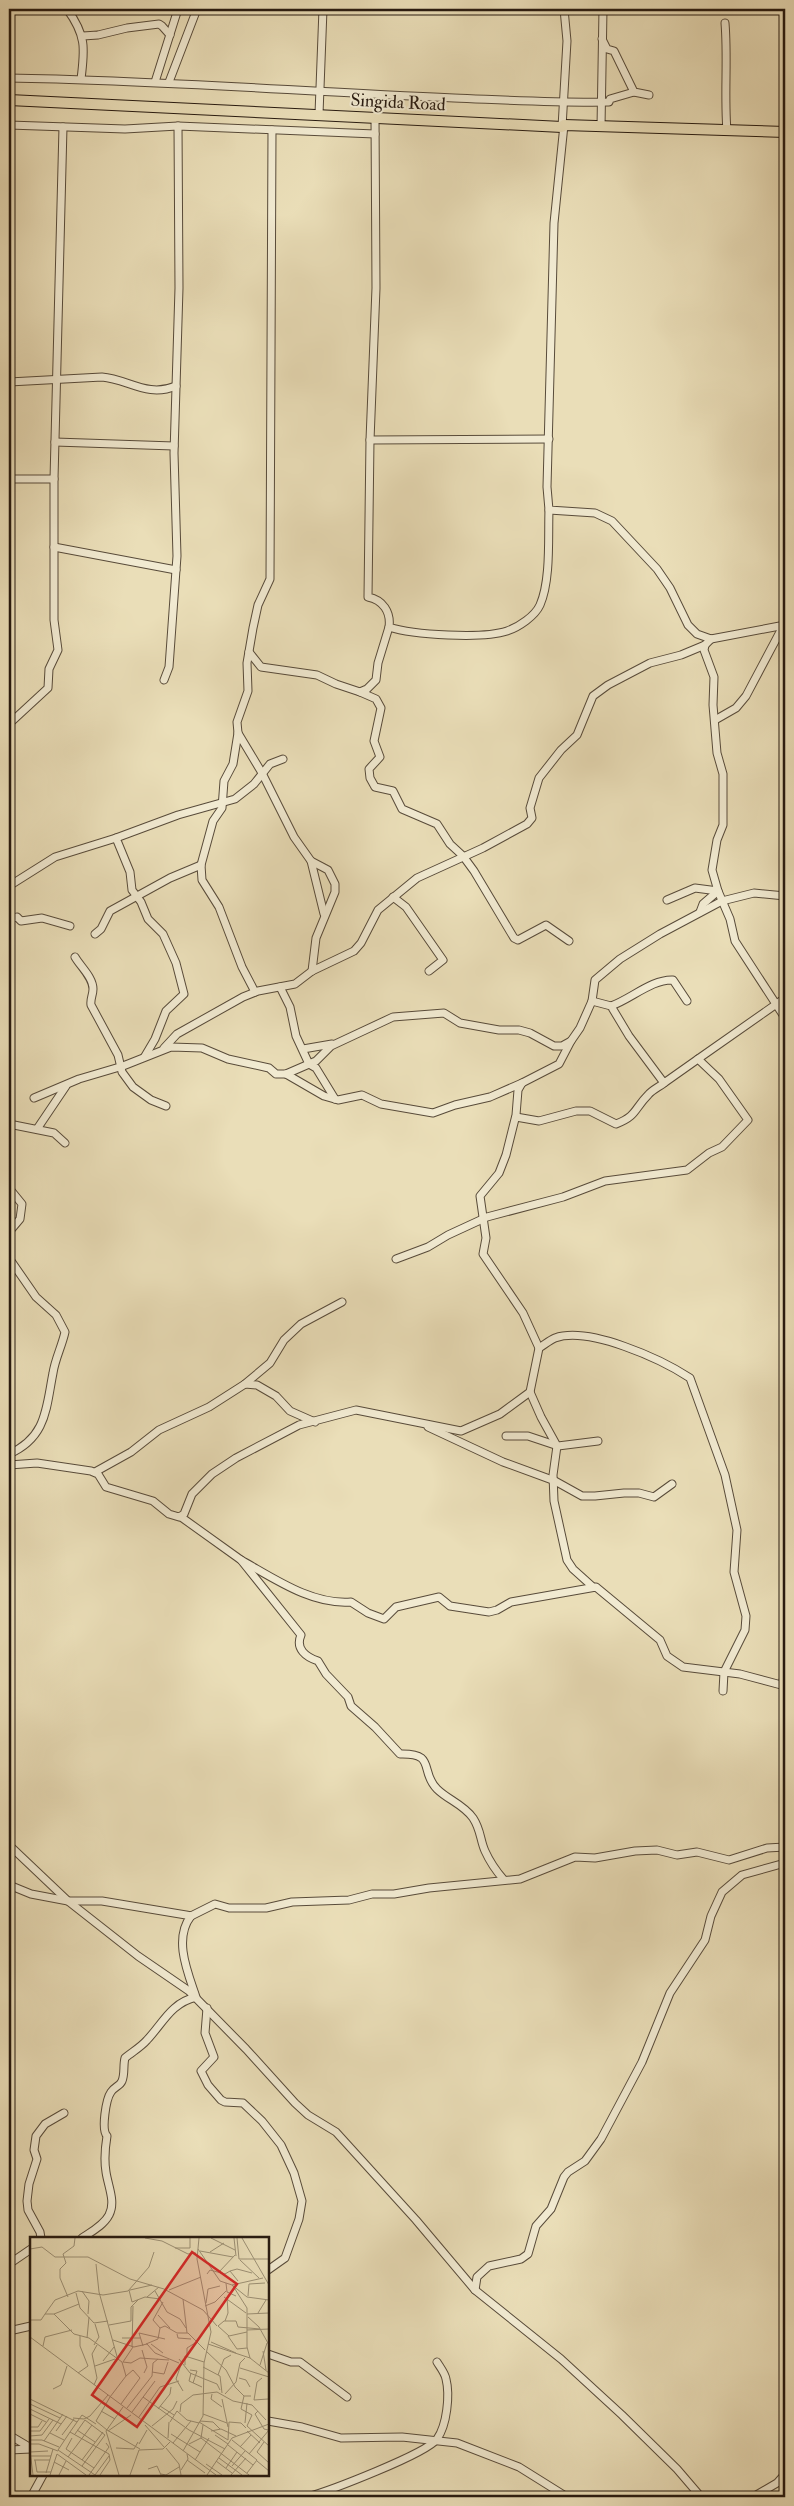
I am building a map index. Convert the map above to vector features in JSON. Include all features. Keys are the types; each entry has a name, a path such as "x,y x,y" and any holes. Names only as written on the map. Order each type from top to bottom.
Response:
{"highway":[{"name":"Singida Road","path":"9,100 563,126 785,132"}],"street":[{"path":"67,9 83,36 84,53 80,79"},
{"path":"155,82 178,9"},
{"path":"169,82 197,9"},
{"path":"319,114 323,9"},
{"path":"389,627 405,632 478,634 506,632 519,626 539,608 542,600 546,572 549,510 547,487 554,224 568,41 564,9"},
{"path":"601,127 603,9"},
{"path":"725,23 728,58 725,98 727,131"},
{"path":"83,36 158,24 170,35"},
{"path":"602,39 607,49 614,51 634,92"},
{"path":"9,78 169,82 320,93 563,102 609,102 634,92 649,95"},
{"path":"360,692 367,689 376,680 378,663 390,622 385,606 377,599 368,597 370,440 375,327 375,117"},
{"path":"9,125 125,129 178,126 375,134"},
{"path":"164,680 169,667 176,570 174,446 179,288 178,126"},
{"path":"9,724 48,688 49,669 58,650 54,620 54,479 63,127"},
{"path":"255,992 242,967 219,907 202,880 200,865 213,821 222,808 224,781 233,764 238,733 237,722 248,691 249,652 258,605 270,579 272,130"},
{"path":"9,382 114,378 129,386 146,389 161,390 176,386"},
{"path":"370,440 549,438"},
{"path":"55,442 174,446"},
{"path":"9,479 54,479"},
{"path":"549,510 595,513 607,517 657,569 670,588 692,631 711,639 783,628"},
{"path":"54,547 176,570"},
{"path":"714,720 736,708 746,696 783,628"},
{"path":"34,1098 68,1084 120,1067 164,1048 179,1034 243,997 255,992 295,984 312,970 354,951 361,943 378,910 417,878 482,848 531,820 530,806 539,778 561,750 576,735 589,704 598,692 658,659 681,655 705,645 711,639"},
{"path":"705,645 704,650 714,677 714,720 717,753 723,774 723,825 717,840 712,867 718,891 736,941 785,1018"},
{"path":"249,652 261,667"},
{"path":"248,676 261,667 317,675 376,699 381,708 374,741 380,757 369,769 370,778 375,787 393,791 402,809 437,824 450,844 463,856 514,938 518,940 546,926 569,941"},
{"path":"238,733 262,773 294,837 311,861 324,914"},
{"path":"9,886 55,857 116,838 178,815 235,799 254,784 272,762 283,758"},
{"path":"116,838 130,872 132,890 148,919 160,930 173,956 184,994 166,1011 156,1039 145,1056"},
{"path":"311,861 328,870 335,884 335,892 324,914 316,938 312,970"},
{"path":"95,934 101,929 110,911 200,865"},
{"path":"666,900 695,888 718,891"},
{"path":"700,912 703,904 718,891"},
{"path":"286,1074 324,1096 335,1099 348,1099 362,1095 382,1104 412,1111 438,1112 455,1105 490,1097 559,1064 580,1028 592,1001 594,980 613,964 660,934 722,901 754,893 785,896"},
{"path":"393,897 406,907 443,960 429,971"},
{"path":"9,919 17,918 21,921 42,918 70,926"},
{"path":"75,957 89,978 93,988 90,997 91,1005 118,1055 120,1067 133,1086 150,1100 166,1106"},
{"path":"592,1001 610,1006 626,1001 665,980 673,980 687,1001"},
{"path":"280,988 290,1007 296,1036 309,1064 319,1073 335,1099"},
{"path":"516,1117 539,1121 576,1111 590,1111 616,1124 626,1120 637,1112 647,1096 664,1082 785,998"},
{"path":"610,1006 629,1036 664,1082"},
{"path":"303,1049 335,1044 393,1018 444,1013 460,1023 530,1033 554,1046 562,1046 571,1042"},
{"path":"164,1048 202,1048 228,1059 268,1068 276,1074 286,1074 316,1061 335,1044"},
{"path":"396,1259 428,1247 484,1218 563,1197 605,1181 687,1170 709,1153 722,1147 748,1120 719,1079 698,1059"},
{"path":"522,1083 516,1098 516,1117 499,1173 480,1196 486,1238 483,1254 523,1313 539,1348 530,1392 557,1446 554,1501 567,1560 573,1569 593,1587 606,1593 656,1637 667,1656 683,1667 708,1668 784,1685 785,1672"},
{"path":"37,1129 68,1084"},
{"path":"9,1124 54,1133 65,1143"},
{"path":"9,1188 22,1204 20,1219 9,1232"},
{"path":"9,1258 36,1297 56,1315 65,1332 48,1390 46,1417 29,1440 9,1454"},
{"path":"9,1464 37,1462 64,1465 73,1470 95,1472 131,1452 159,1430 209,1407 245,1384 270,1363 284,1340 301,1324 342,1302"},
{"path":"539,1348 555,1338 570,1336 600,1339 654,1358 690,1378 725,1474 730,1505 735,1519 734,1572 746,1616 745,1630 724,1672 723,1691"},
{"path":"245,1384 257,1385 276,1396 290,1410 317,1423"},
{"path":"181,1517 196,1489 228,1463 293,1428 317,1423 352,1410 462,1432 500,1414 530,1392"},
{"path":"424,1425 503,1462 554,1481 582,1496 639,1493 654,1497 672,1484"},
{"path":"506,1436 528,1436 557,1446 598,1442"},
{"path":"95,1472 106,1486 153,1501 169,1514 181,1517 241,1560 316,1598 340,1603 351,1602 368,1613 384,1619 396,1607 439,1597 450,1606 489,1612 511,1602 593,1587"},
{"path":"241,1560 301,1635 298,1642 300,1649 310,1658 318,1660 326,1674 348,1698 351,1706 375,1727 400,1754 415,1754 422,1758 428,1768 431,1781 438,1790 460,1803 472,1817 482,1834 485,1850 504,1880"},
{"path":"9,1845 68,1901 207,2008 295,2103 308,2115 330,2127 341,2137 475,2290 561,2359 678,2469 701,2497"},
{"path":"196,1998 184,1958 182,1938 184,1924 191,1916 215,1904 229,1908 266,1908 292,1902 349,1900 372,1894 394,1894 429,1888 504,1880 530,1876 575,1857 595,1858 657,1850 676,1855 704,1853 729,1860 767,1848 785,1847"},
{"path":"475,2290 476,2277 485,2268 493,2264 521,2259 528,2254 536,2226 550,2209 564,2177 568,2172 585,2161 601,2139 642,2062 670,1994 705,1940 711,1916 722,1892 742,1875 785,1863"},
{"path":"9,1885 31,1894 68,1901 102,1901 191,1916"},
{"path":"83,2237 106,2220 111,2210 112,2202 105,2151 107,2136 104,2134 104,2118 107,2113 108,2096 122,2082 125,2058 146,2042 162,2018 187,1999 196,1998"},
{"path":"207,2008 205,2033 214,2057 201,2071 204,2079 221,2100 225,2102 243,2102 262,2122 285,2153 302,2198 300,2218 285,2258 269,2269"},
{"path":"41,2237 28,2210 27,2202 29,2184 37,2159 34,2150 36,2136 45,2124 64,2113"},
{"path":"9,2263 28,2255"},
{"path":"9,2331 30,2326"},
{"path":"269,2354 291,2362 300,2362 347,2397"},
{"path":"307,2497 319,2496 355,2481 425,2448 438,2439 444,2422 447,2387 446,2377 437,2362"},
{"path":"269,2421 302,2427 341,2438 438,2439 457,2442 506,2461 567,2497"},
{"path":"9,2436 30,2447"},
{"path":"9,2450 30,2448"},
{"path":"753,2497 777,2484 785,2474"},
{"path":"31,2497 42,2476"}]}
